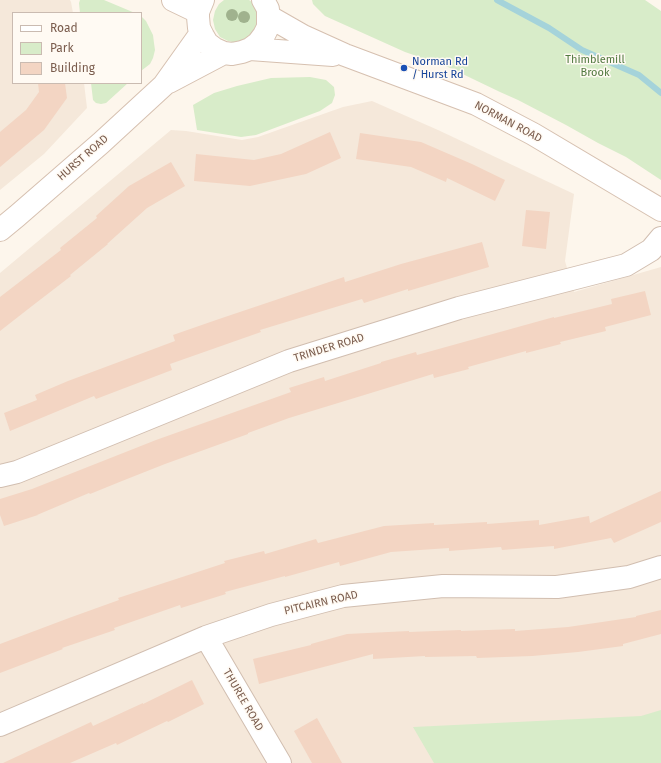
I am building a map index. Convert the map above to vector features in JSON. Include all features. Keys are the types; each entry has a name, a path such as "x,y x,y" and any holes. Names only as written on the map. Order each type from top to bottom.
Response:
{"street":[{"path":"173,0 200,15 207,43 224,53 232,54 250,49 258,44 268,27 266,8"},
{"name":"NORMAN ROAD","path":"266,8 303,36 345,55 476,104 533,134 661,210"},
{"name":"HURST ROAD","path":"164,85 200,15"},
{"name":"NORMAN ROAD","path":"250,49 345,55"},
{"name":"HURST ROAD","path":"0,230 101,143 164,85 224,53"},
{"name":"TRINDER ROAD","path":"0,476 17,472 289,361 459,308 626,265 650,250 661,238"},
{"name":"PITCAIRN ROAD","path":"0,725 206,637 271,615 343,596 443,586 557,586 629,577 661,567"},
{"name":"THUREE ROAD","path":"206,637 280,763"}],"shaded area":[{"path":"0,0 70,0 73,12 12,12 12,84 84,84 87,108 44,154 0,190"},
{"path":"372,101 438,130 574,194 565,261 574,292 661,267 661,763 0,763 0,273 171,130 242,140 258,137 343,107"}],"green space":[{"path":"80,0 104,0 133,12 80,12"},
{"path":"224,0 249,0 252,2 258,10 260,19 254,36 237,43 220,37 215,29 213,20 215,11 219,4"},
{"name":"Thimblemill Brook","path":"312,0 645,0 661,11 661,180 626,157 518,100 448,67 405,52 325,16 313,4"},
{"path":"142,17 146,21 153,35 155,50 150,64 142,70"},
{"path":"310,77 326,80 334,87 335,95 332,103 320,111 256,135 241,137 197,130 193,105 214,93 271,78"},
{"path":"91,84 127,84 106,103 96,103 93,100"},
{"path":"661,710 661,763 434,763 413,727 641,716"}],"building":[{"path":"38,84 65,84 67,98 44,130 0,167 0,132 26,110 39,92"},
{"path":"330,132 341,158 306,174 250,186 194,181 196,154 254,160 281,154"},
{"path":"360,133 421,142 505,180 495,201 447,178 446,182 411,167 356,159"},
{"path":"171,162 185,186 147,208 108,244 70,275 71,276 0,331 0,297 61,250 60,248 97,218 96,216 129,186"},
{"path":"526,210 550,212 546,249 522,246"},
{"path":"482,242 489,267 408,291 408,289 364,303 362,299 260,330 261,332 170,364 172,370 96,399 94,396 10,431 4,413 37,400 35,395 68,381 175,341 173,335 344,277 345,282 401,264"},
{"path":"645,291 651,315 605,327 606,331 560,342 561,344 526,353 526,351 468,367 469,369 434,378 433,374 289,418 165,464 90,494 89,493 38,515 4,526 0,515 0,499 32,489 156,440 291,392 289,388 324,377 325,381 416,352 417,355 554,317 612,304 611,299"},
{"path":"661,491 661,522 614,543 611,538 554,549 554,546 502,550 501,547 449,551 449,548 391,552 340,566 339,562 225,592 226,594 181,608 180,605 114,628 115,630 62,648 63,649 0,673 0,644 119,600 118,598 225,563 224,561 264,551 265,554 316,539 318,543 384,526 434,523 434,525 487,522 487,524 539,520 539,525 589,516 590,523"},
{"path":"661,610 661,634 623,644 623,646 578,652 532,656 477,658 476,656 425,656 373,659 373,654 259,684 253,659 311,645 347,634 515,629 515,631 568,627 636,617"},
{"path":"192,680 204,704 117,745 116,743 70,763 3,763 91,722 93,726"},
{"path":"317,718 342,763 312,763 294,731"}],"waterway":[{"name":"Thimblemill Brook","path":"497,0 549,28 582,50 639,75 661,93"}],"place":[{"name":"Norman Rd / Hurst Rd","path":"404,68"}]}
